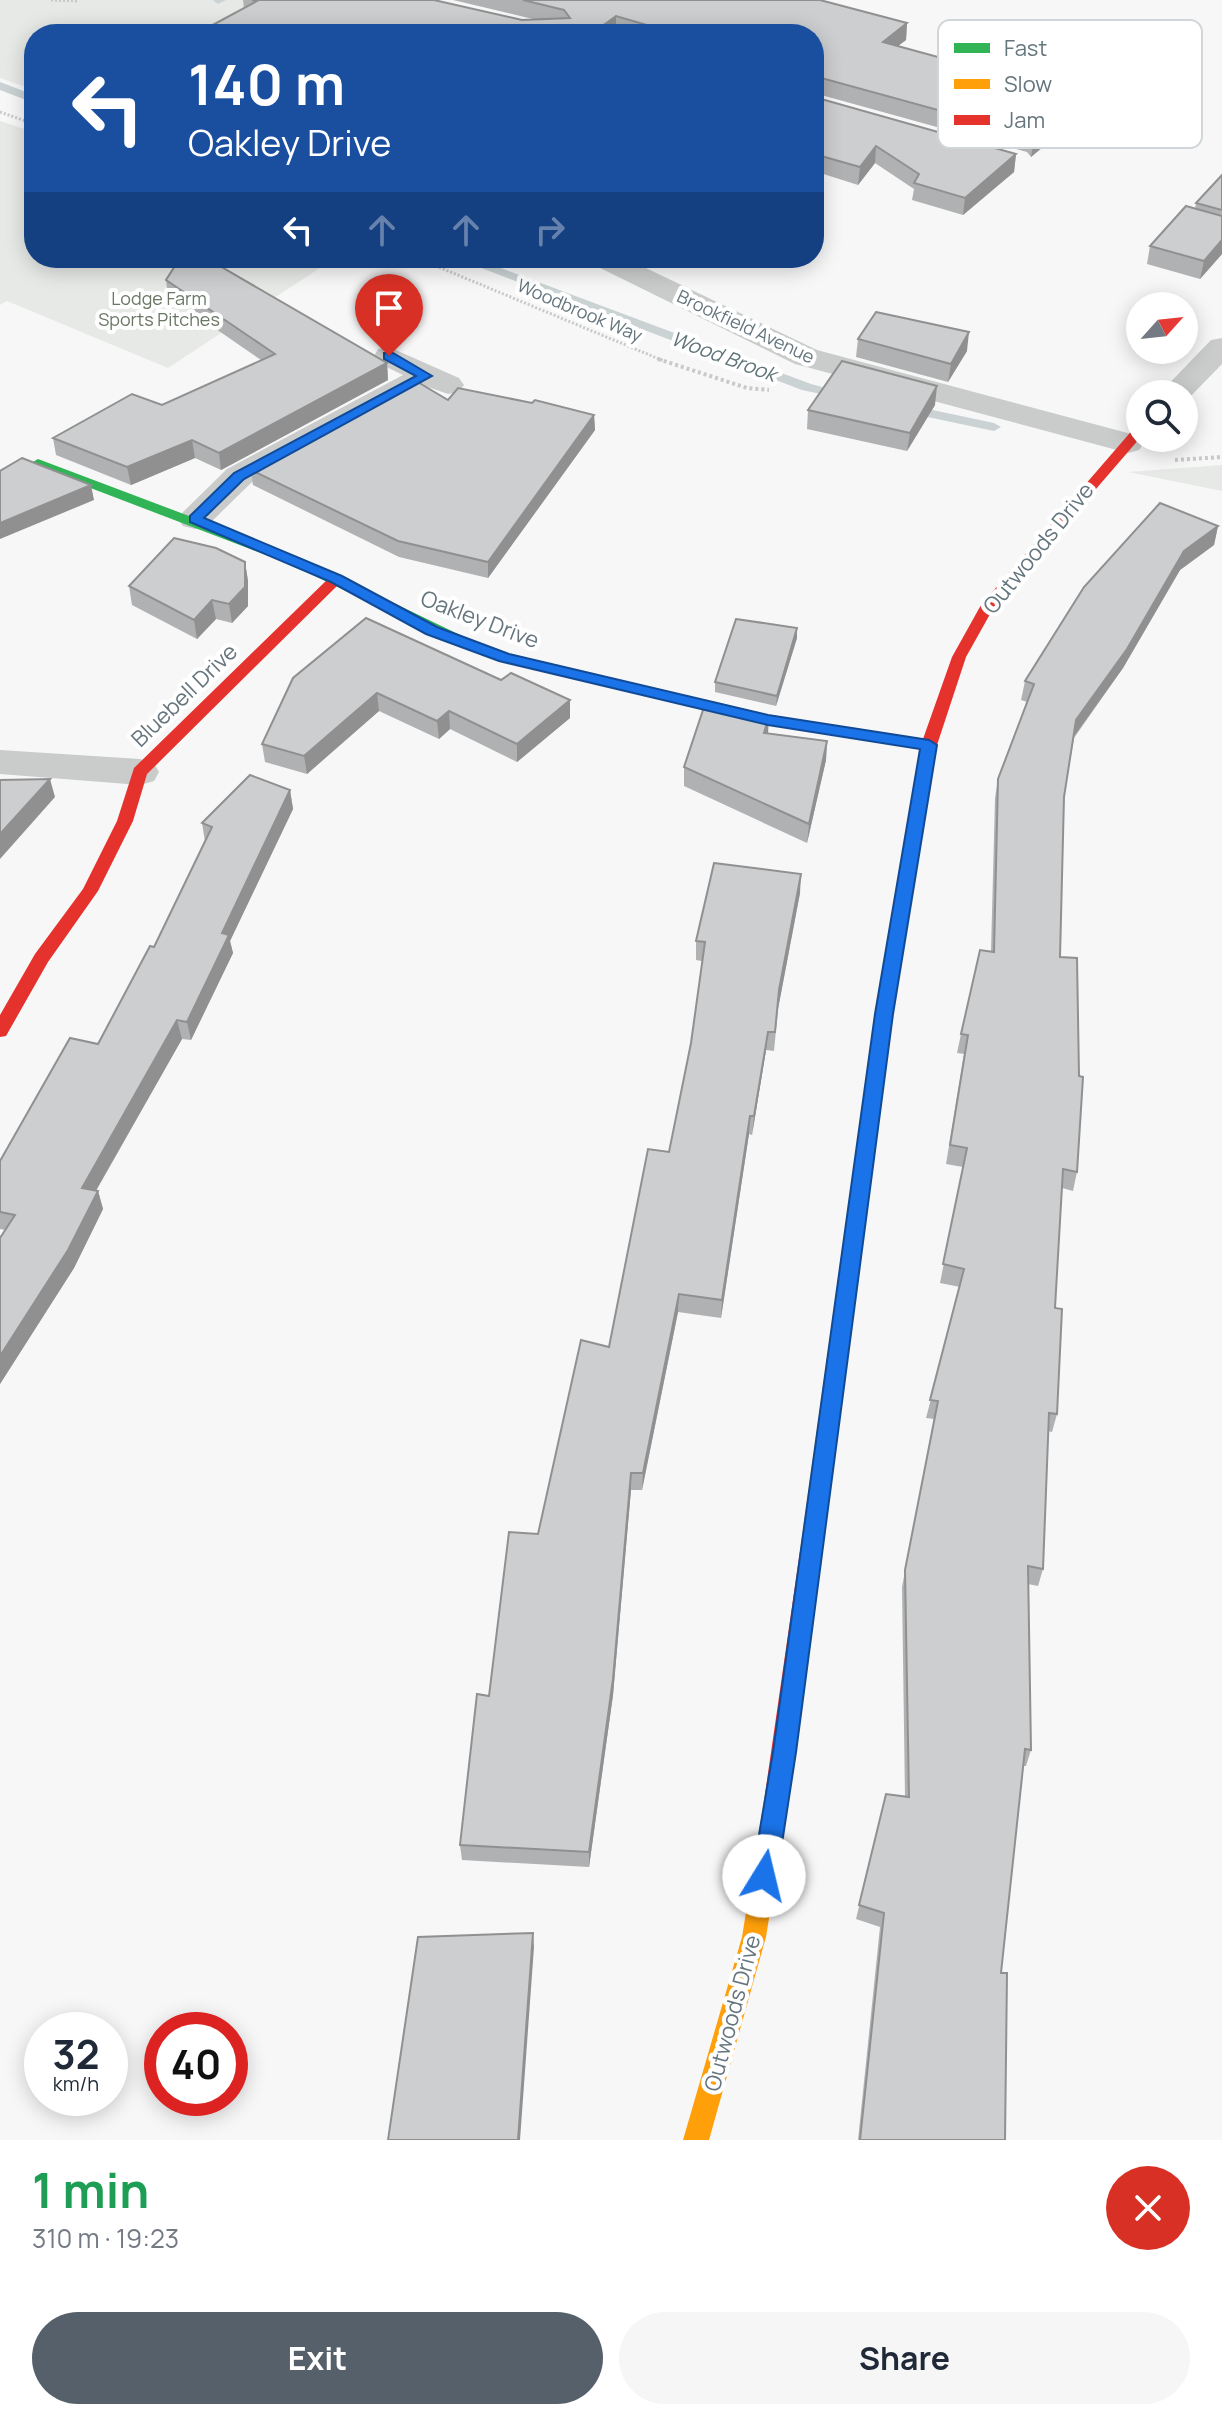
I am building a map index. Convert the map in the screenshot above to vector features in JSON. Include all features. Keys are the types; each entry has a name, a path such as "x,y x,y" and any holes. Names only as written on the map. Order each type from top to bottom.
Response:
{"street":[{"name":"Brookfield Avenue","path":"623,268 806,357 1126,434"},
{"path":"1189,380 1222,347"},
{"path":"389,356 425,376 473,394"},
{"path":"195,519 239,476 425,376"},
{"name":"Outwoods Drive","path":"696,2140 757,1922 787,1737 884,1014 929,745 959,657 988,605 1126,445"},
{"name":"Oakley Drive","path":"38,463 119,495 195,519 336,579 431,630 505,658 754,717 929,745"},
{"name":"Bluebell Drive","path":"0,1031 41,958 90,891 125,821 140,772 336,579"},
{"path":"0,762 140,772"}],"path":[{"path":"51,0 77,1"},
{"path":"0,112 24,120"},
{"name":"Woodbrook Way","path":"441,268 676,366 741,389 767,392 775,385"}],"green space":[{"path":"0,0 262,0 219,24 24,24 24,86 0,78"},
{"name":"Lodge Farm Sports Pitches","path":"0,121 24,129 24,268 320,268 168,368 7,301 0,305"},
{"path":"1222,465 1222,491 1128,472"}],"building":[{"path":"252,0 434,0 522,20 570,18 564,10 523,0 820,0 907,23 883,42 938,57 938,110 824,79 824,24 644,24 616,16 605,24 214,24 257,1"},
{"path":"824,100 938,132 938,148 995,148 1016,154 965,198 914,183 919,174 876,146 860,167 824,157"},
{"path":"1222,175 1222,210 1196,203"},
{"path":"1186,206 1222,216 1222,240 1204,261 1150,246"},
{"path":"174,268 223,268 387,363 219,453 192,440 127,467 53,438 132,394 162,405 275,354 166,280"},
{"path":"876,312 969,332 951,364 858,339"},
{"path":"842,361 937,386 910,433 808,410"},
{"path":"416,381 448,400 458,388 532,403 535,400 594,415 488,562 398,541 251,470"},
{"path":"22,458 91,485 0,523 0,471"},
{"path":"1160,503 1218,526 1184,551 1127,649 1076,720 1064,797 1060,957 1077,958 1079,1076 1083,1077 1077,1172 1063,1169 1055,1308 1062,1309 1057,1414 1049,1413 1043,1569 1028,1566 1031,1750 1025,1749 1001,1973 1007,1973 1005,2140 860,2140 884,1913 859,1905 886,1794 909,1797 905,1570 938,1401 930,1400 964,1269 943,1264 967,1148 950,1145 968,1035 961,1034 980,950 994,952 998,779 1034,684 1025,681 1084,587"},
{"path":"174,538 216,548 245,562 245,587 229,604 212,600 194,620 129,586"},
{"path":"366,618 501,680 511,673 570,700 517,744 449,711 437,721 377,693 304,756 262,744 293,678"},
{"path":"736,619 797,628 777,696 715,682"},
{"path":"706,701 769,716 764,733 827,741 809,824 684,767"},
{"path":"250,775 290,790 222,933 229,935 187,1022 177,1020 82,1188 98,1191 68,1250 0,1356 0,1238 15,1215 0,1212 0,1161 70,1038 98,1044 150,946 154,947 212,827 202,823"},
{"path":"50,779 0,834 0,780"},
{"path":"714,863 801,874 779,990 775,1032 768,1032 754,1116 750,1116 722,1300 679,1294 643,1473 631,1473 613,1679 589,1852 460,1845 477,1694 489,1696 509,1532 538,1534 581,1340 609,1347 648,1149 669,1152 691,1043 705,942 696,941"},
{"path":"533,1933 518,2140 388,2140 418,1937"}],"waterway":[{"name":"Wood Brook","path":"0,86 24,95"},
{"name":"Wood Brook","path":"489,268 807,387 849,396"},
{"name":"Wood Brook","path":"904,408 994,427"}],"traffic: fast":[{"path":"38,463 297,562 482,649"}],"traffic: slow":[{"path":"811,1551 884,1014 903,899"},
{"path":"696,2140 754,1937 777,1794"}],"traffic: jam":[{"path":"903,899 929,745 959,657 988,605 1126,446"},
{"path":"0,1031 41,958 90,891 125,821 140,772 336,579"},
{"path":"482,649 505,658 768,720 929,745"},
{"path":"777,1794 811,1551"}],"route":[{"path":"389,356 425,376 239,476 195,519 336,579 431,630 505,658 768,720 929,745 884,1014 784,1752 764,1876"}]}
